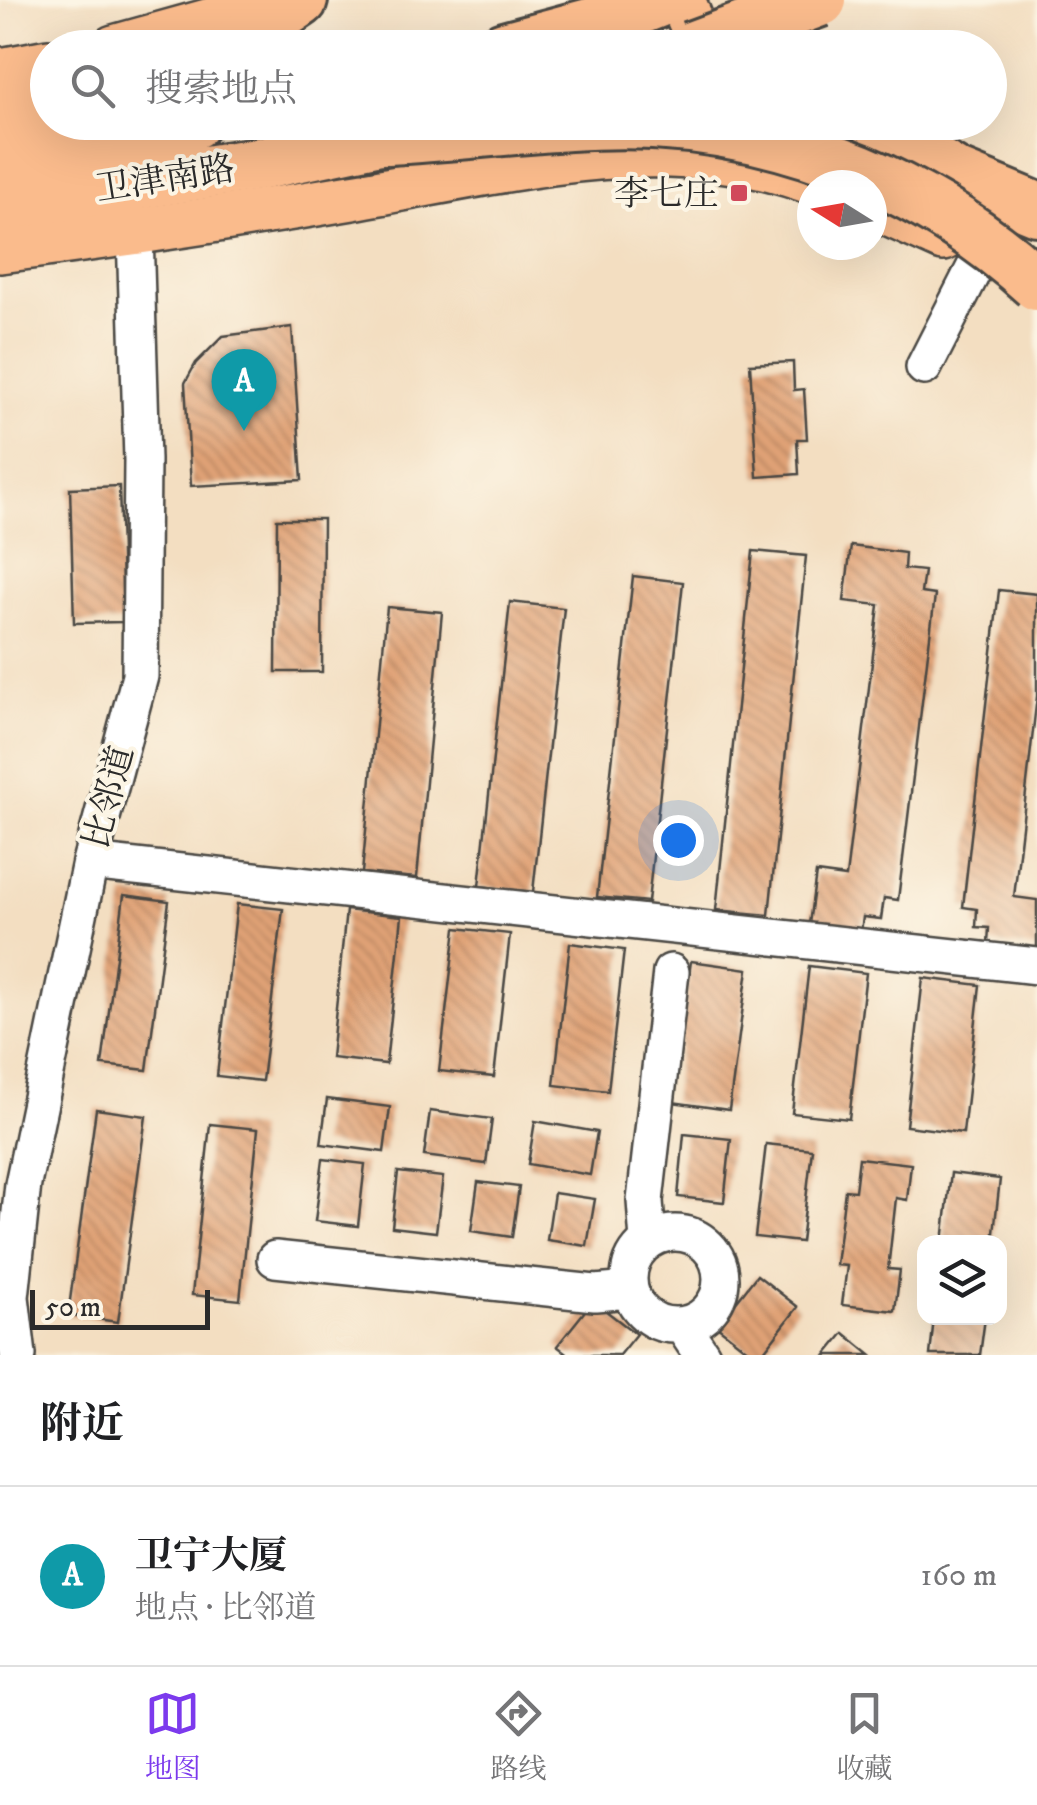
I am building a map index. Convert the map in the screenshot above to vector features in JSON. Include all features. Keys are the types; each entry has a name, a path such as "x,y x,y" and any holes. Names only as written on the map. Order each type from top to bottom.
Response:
{"highway":[{"path":"570,30 660,0"},
{"path":"729,0 758,30"},
{"path":"739,30 820,0"},
{"path":"254,30 291,3"},
{"path":"0,111 30,105"},
{"name":"卫津南路","path":"0,156 91,140"},
{"name":"卫津南路","path":"0,204 258,164 378,140"},
{"path":"765,140 818,154 898,187 980,236 1037,284"},
{"path":"898,140 955,174 1037,212"}],"main road":[{"path":"682,0 694,30"},
{"path":"185,30 291,3"},
{"path":"0,71 30,65"},
{"path":"690,154 714,140"},
{"path":"0,250 135,233 526,164 690,154 742,160 797,177"},
{"path":"887,213 962,249 1037,212"}],"street":[{"name":"比邻道","path":"18,1355 11,1297 23,1184 90,862 140,676 144,636 135,233"},
{"path":"924,367 962,249"},
{"path":"90,862 1037,966"},
{"path":"648,1241 645,1201 671,972"},
{"path":"678,1233 693,1236 715,1256 720,1270 716,1299 696,1320 682,1325 652,1320 640,1310 630,1290 630,1266 648,1241 678,1233"},
{"path":"274,1259 595,1293 630,1290"},
{"path":"682,1325 702,1355"}],"building":[{"path":"292,327 302,480 191,486 185,383 196,363 223,336"},
{"path":"793,362 794,390 804,389 807,439 797,439 799,474 757,477 750,364"},
{"path":"119,486 123,622 74,623 70,488"},
{"path":"277,519 323,519 322,672 276,672"},
{"path":"851,546 905,553 904,569 924,571 921,593 935,595 898,900 884,898 881,919 863,917 861,931 809,924 816,873 846,877 879,605 844,601"},
{"path":"753,551 806,556 769,915 716,910"},
{"path":"633,576 683,582 648,902 597,897"},
{"path":"999,590 1037,594 1037,696 1014,897 1037,900 1037,949 988,943 989,928 976,927 977,909 963,907"},
{"path":"510,602 564,608 533,892 479,886"},
{"path":"387,607 442,612 417,878 362,873"},
{"path":"124,895 169,901 147,1070 102,1065"},
{"path":"237,904 283,909 262,1081 217,1076"},
{"path":"346,910 402,916 386,1064 331,1058"},
{"path":"456,928 510,934 494,1077 439,1071"},
{"path":"570,943 624,950 608,1091 554,1085"},
{"path":"691,961 748,969 729,1110 672,1102"},
{"path":"809,966 866,973 849,1119 792,1113"},
{"path":"923,978 980,985 963,1133 906,1126"},
{"path":"327,1099 390,1107 384,1152 321,1144"},
{"path":"96,1109 146,1116 118,1322 68,1315"},
{"path":"430,1111 492,1119 486,1164 424,1156"},
{"path":"535,1121 597,1132 590,1175 528,1164"},
{"path":"210,1124 258,1129 240,1300 192,1295"},
{"path":"684,1134 731,1139 724,1202 678,1197"},
{"path":"766,1144 812,1149 801,1242 755,1237"},
{"path":"859,1158 911,1164 907,1200 896,1198 888,1269 900,1270 895,1311 842,1305 847,1266 836,1265 845,1190 855,1191"},
{"path":"323,1159 365,1164 358,1226 315,1221"},
{"path":"398,1172 443,1177 436,1232 392,1227"},
{"path":"951,1173 1000,1179 994,1235 944,1235"},
{"path":"478,1182 519,1187 512,1237 471,1231"},
{"path":"554,1193 595,1199 587,1246 547,1240"},
{"path":"757,1275 798,1307 761,1355 754,1355 717,1326"},
{"path":"593,1301 636,1334 619,1355 569,1355 557,1346"},
{"path":"933,1325 984,1325 980,1355 930,1355"},
{"path":"844,1333 871,1355 826,1355"}],"place":[{"name":"李七庄","path":"739,193"},
{"name":"卫宁大厦","path":"244,431"}]}
